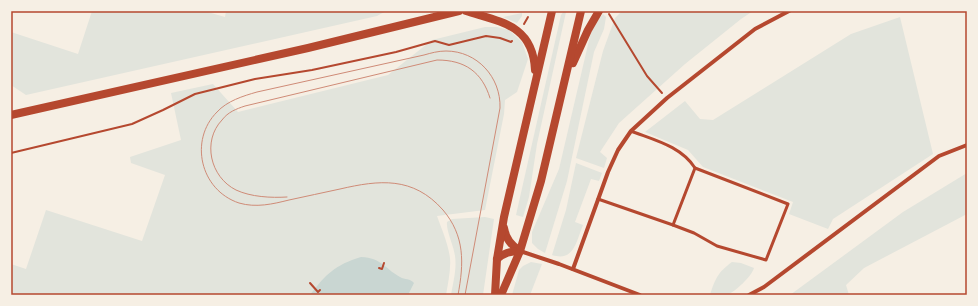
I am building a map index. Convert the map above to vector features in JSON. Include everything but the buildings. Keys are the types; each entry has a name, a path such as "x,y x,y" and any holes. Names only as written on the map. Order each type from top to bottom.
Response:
{"main road":[{"path":"11,115 308,48 460,11"},
{"path":"466,11 505,24 519,31 530,44 533,52 536,81"},
{"path":"495,295 497,259 503,224 552,11"},
{"path":"501,295 520,251 545,168 581,11"},
{"path":"566,78 588,30 600,11"},
{"path":"503,224 505,235 511,244 520,251"},
{"path":"497,259 503,254 511,251 520,251"}],"street":[{"path":"573,269 608,172 618,150 630,131 667,98 755,29 789,11"},
{"path":"749,295 764,287 939,156 967,145"},
{"path":"520,251 573,269 640,295"}],"lane":[{"path":"598,199 673,225 717,246 766,260 788,204 695,168 690,160 673,147 630,131"},
{"path":"673,225 695,168"}],"path":[{"path":"610,18 647,76 667,98"},
{"path":"11,153 132,124 195,94 255,79 312,70 396,52 435,41 449,45 486,36 500,38 511,42"},
{"path":"379,268 382,269 384,263"},
{"path":"310,284 318,292 320,290"}],"shaded area":[{"path":"92,11 204,11 225,17 226,11 386,11 377,16 26,95 11,85 11,32 78,54"},
{"path":"564,11 566,12 537,144 529,197 523,217 516,215 561,15"},
{"path":"622,11 753,11 685,64 619,123 600,152 607,158 604,168 576,158 603,51 615,18"},
{"path":"522,13 522,16 517,23 503,17"},
{"path":"603,14 606,17 604,29 594,52 567,181 545,253 532,243 532,232 559,169 590,36 595,23"},
{"path":"900,17 933,154 833,219 828,229 789,214 793,202 703,167 688,150 645,132 685,101 700,119 713,120 851,34"},
{"path":"485,27 497,27 509,30 522,42 528,59 517,92 505,100 504,114 485,210 437,216 450,258 450,272 446,295 11,295 11,264 26,269 46,210 142,241 165,175 131,163 130,157 181,140 171,93 213,84 238,112 388,75 432,40"},
{"path":"576,163 602,173 599,181 591,179 575,222 583,225 573,249 565,256 552,255 566,210"},
{"path":"967,173 967,214 864,268 846,285 849,295 790,295 903,212"},
{"path":"485,217 494,219 483,295 451,295 456,266 447,222 452,219"},
{"path":"361,257 374,259 400,277 412,281 414,283 408,295 310,295 321,281 332,271 344,263"},
{"path":"531,262 542,264 530,295 512,295 519,270"},
{"path":"732,262 741,263 754,268 753,271 739,287 727,295 710,295 718,276 723,269"}],"tram line":[{"path":"458,295 462,261 459,240 450,220 432,199 420,191 408,186 395,183 382,183 354,186 271,204 252,205 239,203 226,197 215,187 208,176 203,163 201,150 203,136 208,123 221,108 230,102 257,92 437,52 457,52 477,61 492,76 499,97 500,108 465,295"},
{"path":"287,197 248,194 236,190 220,177 215,168 211,148 212,138 224,117 245,106 437,60 456,62 471,69 482,81 490,98"}]}
